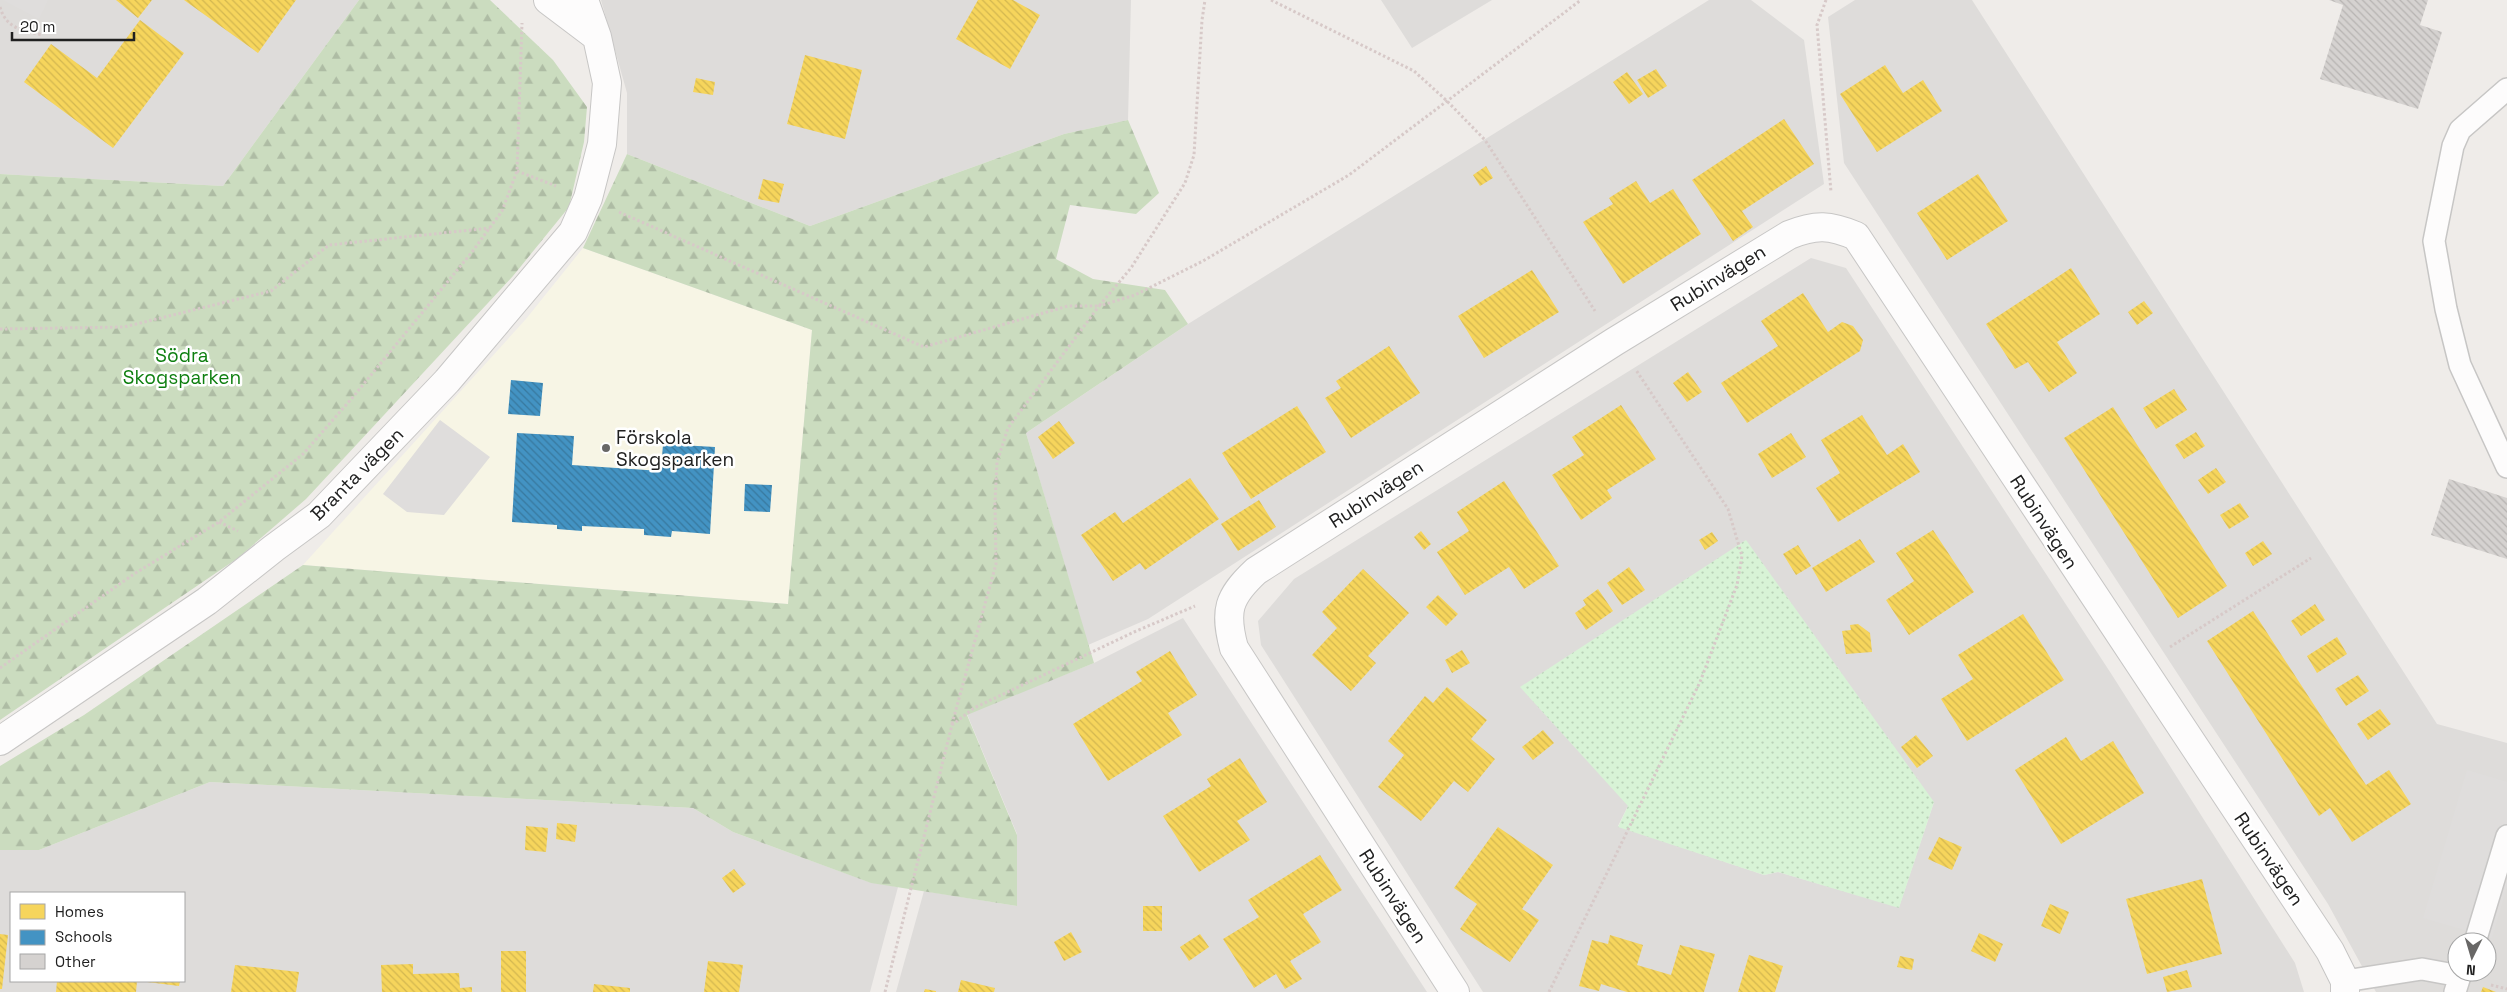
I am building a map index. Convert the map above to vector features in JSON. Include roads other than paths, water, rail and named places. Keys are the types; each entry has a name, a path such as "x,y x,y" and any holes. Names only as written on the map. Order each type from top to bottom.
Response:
{"street":[{"path":"548,0 597,37"},
{"name":"Branta vägen","path":"0,741 207,601 319,515 447,382 573,232 588,198 602,144 607,83 597,37 584,0"},
{"name":"Rubinvägen","path":"1455,992 1234,648 1228,627 1230,610 1237,589 1256,571 1614,342 1789,235 1807,227 1834,227 1856,236 2330,951 2345,986"}],"lane":[{"path":"2507,89 2460,130 2453,146 2434,241 2446,309 2460,365 2507,467"},
{"path":"2477,932 2507,836"},
{"path":"2345,986 2422,969 2447,976"}],"place":[{"name":"Förskola Skogsparken","path":"606,448"}],"park label":[{"name":"Södra Skogsparken","path":"182,366"}]}
